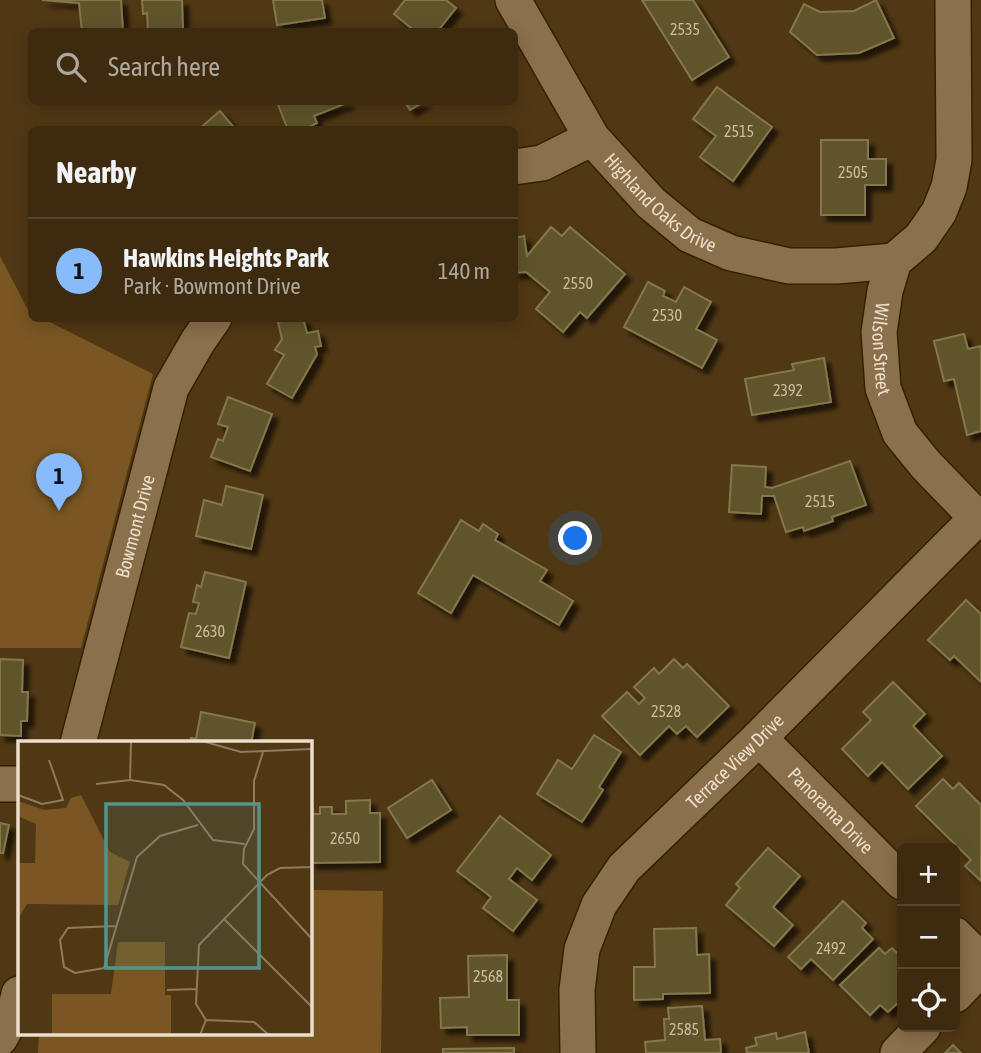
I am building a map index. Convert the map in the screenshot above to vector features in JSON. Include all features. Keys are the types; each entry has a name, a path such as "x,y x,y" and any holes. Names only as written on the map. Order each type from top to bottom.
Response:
{"street":[{"name":"Highland Oaks Drive","path":"513,0 592,138 651,203 690,235 731,253 789,266 836,266 894,261"},
{"path":"894,261 921,237 939,212 949,187 954,160 953,0"},
{"path":"518,166 542,163 592,138"},
{"name":"Wilson Street","path":"894,261 885,291 879,332 883,388 900,433 926,465 980,518"},
{"name":"Bowmont Drive","path":"79,741 171,388 211,322"},
{"name":"Terrace View Drive","path":"578,1053 577,990 582,949 599,905 624,869 760,738 980,518"},
{"name":"Panorama Drive","path":"760,738 897,877"},
{"path":"0,784 18,785"},
{"path":"960,940 981,961"},
{"path":"960,990 981,968"},
{"path":"0,1038 15,1011 18,998"},
{"path":"898,1053 918,1032"}],"shaded area":[{"path":"0,256 28,310 28,322 50,322 153,374 81,648 0,648"},
{"path":"312,890 383,891 381,1053 38,1053 39,1036 312,1036"}],"building":[{"path":"42,0 121,0 123,28 82,28 79,3"},
{"path":"142,0 182,0 183,28 148,28 147,13 143,14"},
{"path":"273,0 322,0 325,18 277,25"},
{"path":"405,0 446,0 456,8 440,28 411,28 394,14"},
{"path":"642,0 693,0 729,57 692,80"},
{"path":"876,0 894,38 859,53 817,55 790,32 804,4 820,12 854,11"},
{"path":"717,87 772,127 733,181 700,157 716,136 693,119"},
{"path":"278,105 342,105 314,116 317,123 311,126 286,126"},
{"path":"220,111 233,126 203,126"},
{"path":"821,140 868,140 868,159 886,159 886,185 865,185 865,215 821,215"},
{"path":"551,227 562,236 570,227 625,274 587,318 580,312 563,332 536,309 550,292 526,272 518,273 518,237 524,236 527,256"},
{"path":"648,282 665,291 663,296 676,302 684,287 711,302 696,329 717,340 702,368 624,327"},
{"path":"278,322 304,322 307,333 318,331 321,346 315,347 317,354 292,398 267,384 284,355 275,350 282,339"},
{"path":"964,334 968,349 981,346 981,431 967,435 954,379 944,381 934,341"},
{"path":"824,358 831,402 752,415 745,379 794,370 792,364"},
{"path":"228,397 272,414 250,471 211,457 218,439 223,441 228,427 218,424"},
{"path":"850,461 866,505 832,517 833,521 804,531 803,527 786,532 774,496 762,496 761,514 729,512 732,465 766,467 765,487 772,488"},
{"path":"226,486 263,495 251,549 196,536 204,500 222,505"},
{"path":"461,520 479,531 483,524 498,534 495,540 547,570 540,581 573,601 559,625 473,575 451,613 418,593"},
{"path":"205,572 246,582 229,658 181,647 189,613 196,614 199,603 193,602 197,585 201,587"},
{"path":"966,600 981,614 981,682 954,656 950,660 928,640"},
{"path":"0,659 23,660 22,692 28,692 27,721 21,721 21,736 0,735"},
{"path":"674,659 683,668 687,664 729,706 697,737 686,726 677,734 669,726 640,755 602,716 627,692 639,704 645,698 634,687 654,668 659,674"},
{"path":"893,682 925,714 913,726 942,756 908,789 882,762 868,776 842,749 871,720 863,712"},
{"path":"201,712 255,723 251,741 190,741 191,738 196,739"},
{"path":"594,735 621,752 599,787 603,790 582,822 537,794 558,760 572,769"},
{"path":"943,779 953,789 959,783 981,805 981,881 965,866 971,860 960,849 960,843 954,843 916,806"},
{"path":"432,780 451,810 407,838 388,808"},
{"path":"370,800 370,813 380,813 380,862 312,863 312,814 320,814 320,807 332,807 332,814 346,814 346,801"},
{"path":"500,816 551,855 532,880 517,868 509,879 537,900 513,931 483,908 491,897 457,871"},
{"path":"0,823 9,825 3,853 0,853"},
{"path":"768,848 800,876 773,907 793,925 774,946 726,905 740,888 736,884"},
{"path":"843,901 866,923 862,928 873,939 833,980 811,959 801,969 788,957"},
{"path":"696,928 697,955 709,954 710,993 663,994 663,999 634,1000 634,967 655,967 654,929"},
{"path":"879,948 885,954 892,948 897,953 897,1004 888,1012 880,1005 870,1015 840,985"},
{"path":"507,955 507,1000 519,1000 519,1035 467,1035 467,1027 441,1028 440,998 469,997 468,956"},
{"path":"702,1006 705,1040 720,1039 721,1053 646,1053 645,1042 665,1040 664,1019 669,1019 668,1008"},
{"path":"805,1032 809,1053 747,1053 746,1048 757,1045 755,1038 776,1033 777,1039"},
{"path":"953,1045 961,1053 945,1053"},
{"path":"514,1048 514,1053 443,1053 443,1049"}],"place":[{"name":"Hawkins Heights Park","path":"59,511"}]}
